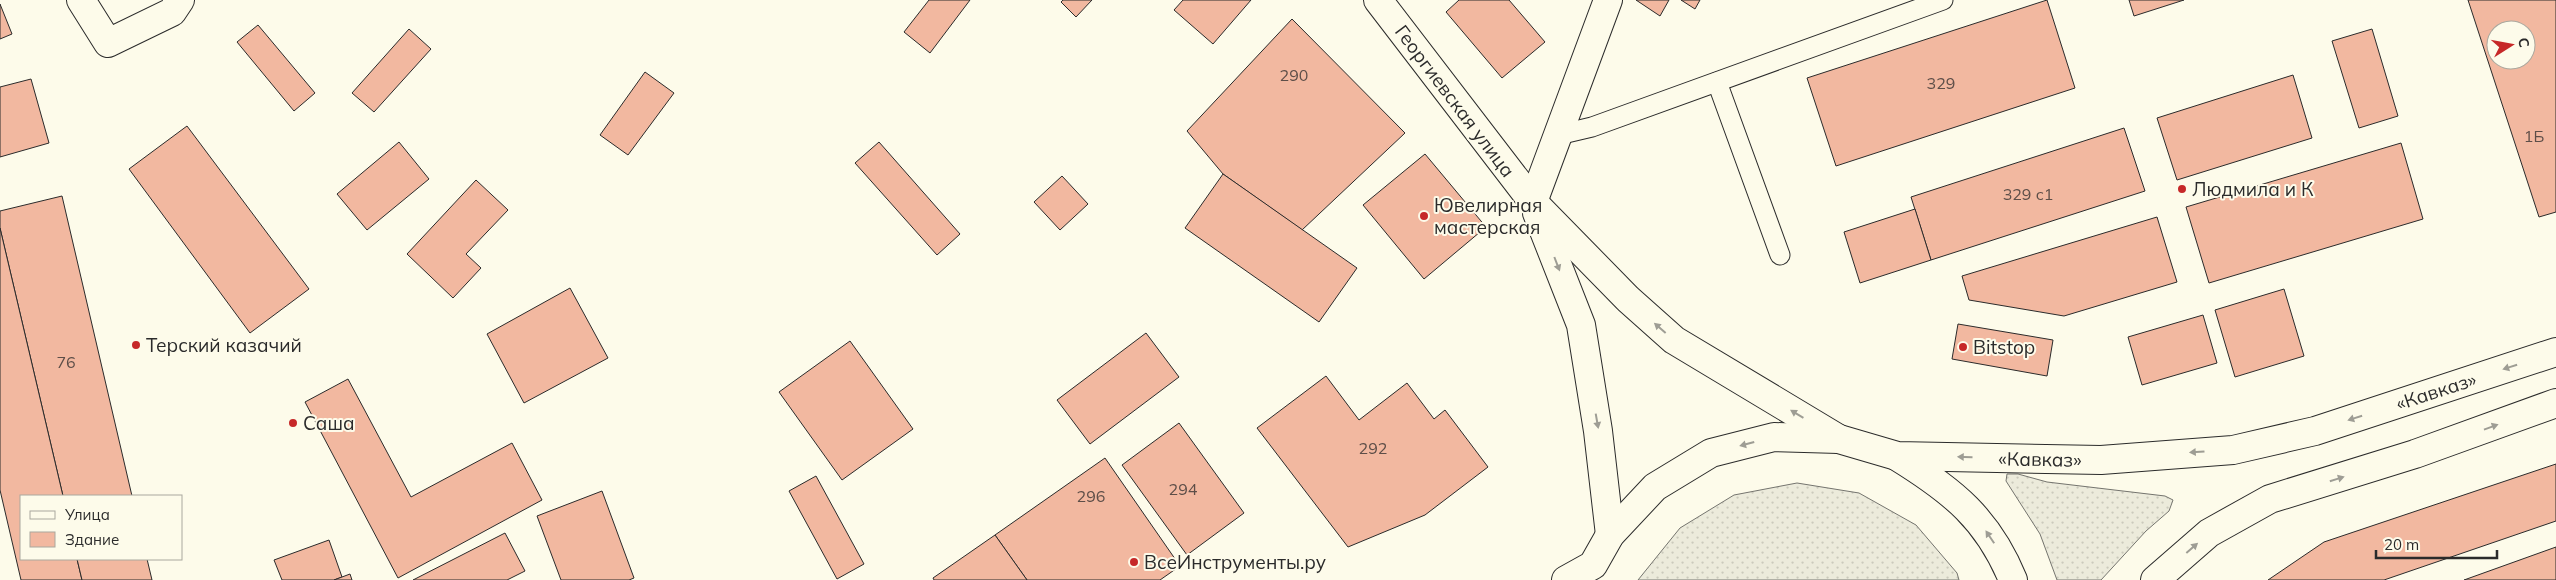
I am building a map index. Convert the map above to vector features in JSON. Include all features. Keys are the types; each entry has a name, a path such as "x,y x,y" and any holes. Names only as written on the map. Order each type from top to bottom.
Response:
{"main road":[{"path":"81,0 108,43 172,12 180,0"},
{"name":"Георгиевская улица","path":"1378,0 1533,202"},
{"path":"1608,0 1533,202 1580,325 1598,431 1610,535"},
{"path":"1533,202 1628,299 1674,340 1839,439"},
{"name":"«Кавказ»","path":"1566,580 1590,572 1610,535 1654,487 1711,453 1774,437 1839,439 1897,456 2101,460 2234,450 2315,431 2556,352"},
{"path":"2155,580 2209,532 2270,499 2415,454 2556,402"},
{"path":"1897,456 1939,482 1975,515 2003,556 2013,580"}],"lane":[{"path":"1558,135 1592,127 1943,0"},
{"path":"1717,82 1780,255"}],"shaded area":[{"path":"2007,474 2018,474 2047,482 2165,496 2173,500 2169,511 2146,531 2101,580 2057,580 2040,534 2006,481"},
{"path":"1797,483 1859,493 1916,525 1957,573 1959,580 1638,580 1680,528 1734,495"}],"building":[{"path":"929,0 970,0 930,53 904,32"},
{"path":"1063,0 1092,0 1076,17 1061,2"},
{"path":"1183,0 1251,0 1213,44 1174,10"},
{"path":"1459,0 1509,0 1545,42 1502,78 1446,12"},
{"path":"1636,0 1669,0 1660,16"},
{"path":"1681,0 1700,0 1695,9"},
{"path":"2047,0 2075,88 1836,166 1807,78"},
{"path":"2129,0 2184,0 2134,16"},
{"path":"2468,0 2556,0 2556,212 2539,217 2491,70 2536,70 2536,20 2486,20 2486,55"},
{"path":"0,4 12,34 0,39"},
{"path":"1292,19 1405,133 1302,230 1223,174 1187,131"},
{"path":"258,25 315,93 294,111 237,42"},
{"path":"409,29 431,49 374,112 352,93"},
{"path":"2372,29 2398,116 2359,128 2332,41"},
{"path":"645,72 674,93 628,155 600,135"},
{"path":"2293,75 2312,138 2177,180 2157,118"},
{"path":"31,79 49,143 0,157 0,87"},
{"path":"187,126 309,289 250,333 129,169"},
{"path":"2124,128 2145,191 1931,260 1911,197"},
{"path":"399,142 429,179 367,230 337,194"},
{"path":"879,142 960,234 937,255 855,163"},
{"path":"2401,143 2423,219 2209,283 2186,207"},
{"name":"Ювелирная мастерская","path":"1425,154 1486,227 1424,279 1363,205"},
{"path":"1223,174 1357,268 1319,322 1185,228"},
{"path":"1062,176 1088,204 1060,230 1034,202"},
{"path":"476,180 508,210 466,254 481,268 453,298 407,254"},
{"path":"62,196 132,495 63,495 0,228 0,211"},
{"path":"1915,209 1931,260 1860,283 1844,232"},
{"path":"2157,217 2177,282 2064,316 1969,300 1962,276"},
{"path":"0,228 63,495 20,495 20,560 77,560 82,580 21,580 0,490"},
{"path":"570,288 608,358 524,403 487,334"},
{"path":"2284,289 2304,356 2235,377 2215,310"},
{"path":"2203,315 2217,363 2142,385 2128,337"},
{"path":"1958,324 2053,340 2047,376 1952,359"},
{"path":"1146,333 1179,377 1090,444 1057,400"},
{"path":"850,341 913,429 842,480 779,392"},
{"path":"1326,376 1359,420 1407,383 1434,419 1445,410 1488,467 1425,515 1348,547 1257,428"},
{"path":"348,379 411,497 512,443 542,500 398,578 305,402"},
{"path":"1179,423 1244,513 1187,555 1122,465"},
{"path":"1105,458 1180,566 1160,580 1027,580 995,535"},
{"path":"2556,464 2556,521 2384,580 2268,580 2324,542"},
{"path":"816,476 864,564 837,579 789,491"},
{"path":"602,491 634,578 629,580 561,580 537,516"},
{"path":"505,533 525,571 507,580 413,580"},
{"path":"995,535 1027,580 934,580 933,578"},
{"path":"329,540 342,577 334,580 282,580 274,560"},
{"path":"2556,547 2556,580 2464,580"},
{"path":"77,560 147,560 152,580 82,580"},
{"path":"350,574 352,580 334,580"}],"place":[{"name":"Людмила и К","path":"2182,189"},
{"name":"Ювелирная мастерская","path":"1424,216"},
{"name":"Терский казачий","path":"136,345"},
{"name":"Bitstop","path":"1963,347"},
{"name":"Саша","path":"293,423"},
{"name":"ВсеИнструменты.ру","path":"1134,562"}]}
